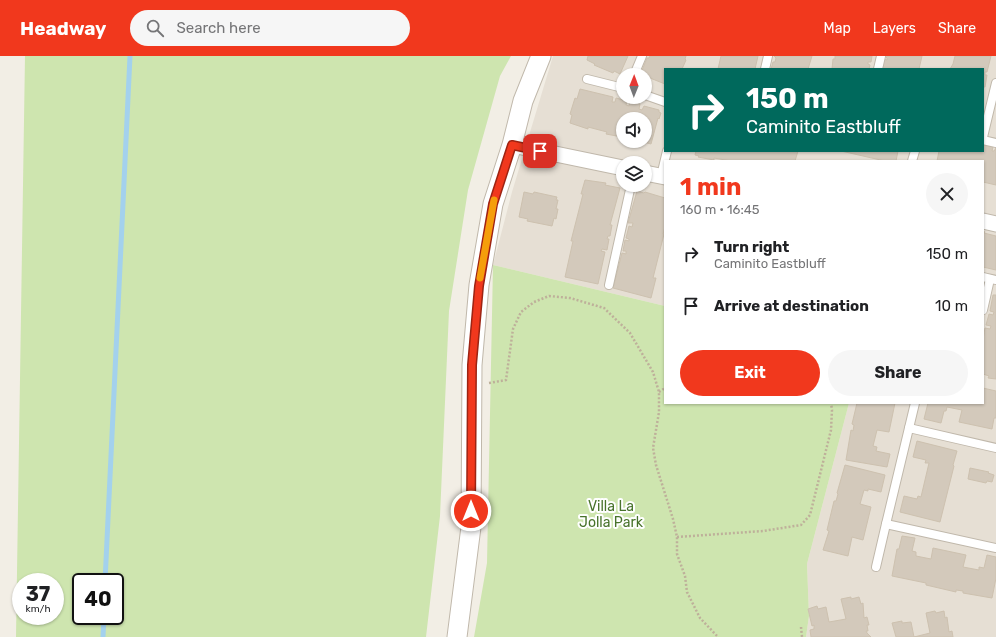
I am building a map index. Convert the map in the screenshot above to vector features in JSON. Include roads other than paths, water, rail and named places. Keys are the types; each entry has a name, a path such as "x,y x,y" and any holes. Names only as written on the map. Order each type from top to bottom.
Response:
{"street":[{"path":"457,637 471,527 472,365 480,278 493,204 512,145 523,101 542,56"},
{"path":"512,145 616,167"},
{"path":"652,174 663,176"},
{"path":"984,221 996,224"}],"lane":[{"path":"637,68 642,56"},
{"path":"765,68 768,56"},
{"path":"878,68 881,56"},
{"path":"587,79 616,86"},
{"path":"984,134 996,83"},
{"path":"652,97 664,102"},
{"path":"984,138 996,143"},
{"path":"609,285 629,192"},
{"path":"984,306 990,279"},
{"path":"876,567 915,404"},
{"path":"909,428 996,448"},
{"path":"886,524 996,548"}],"waterway":[{"path":"105,573 130,56"},
{"path":"103,637 104,625"}],"park label":[{"name":"Villa La Jolla Park","path":"611,514"}]}
